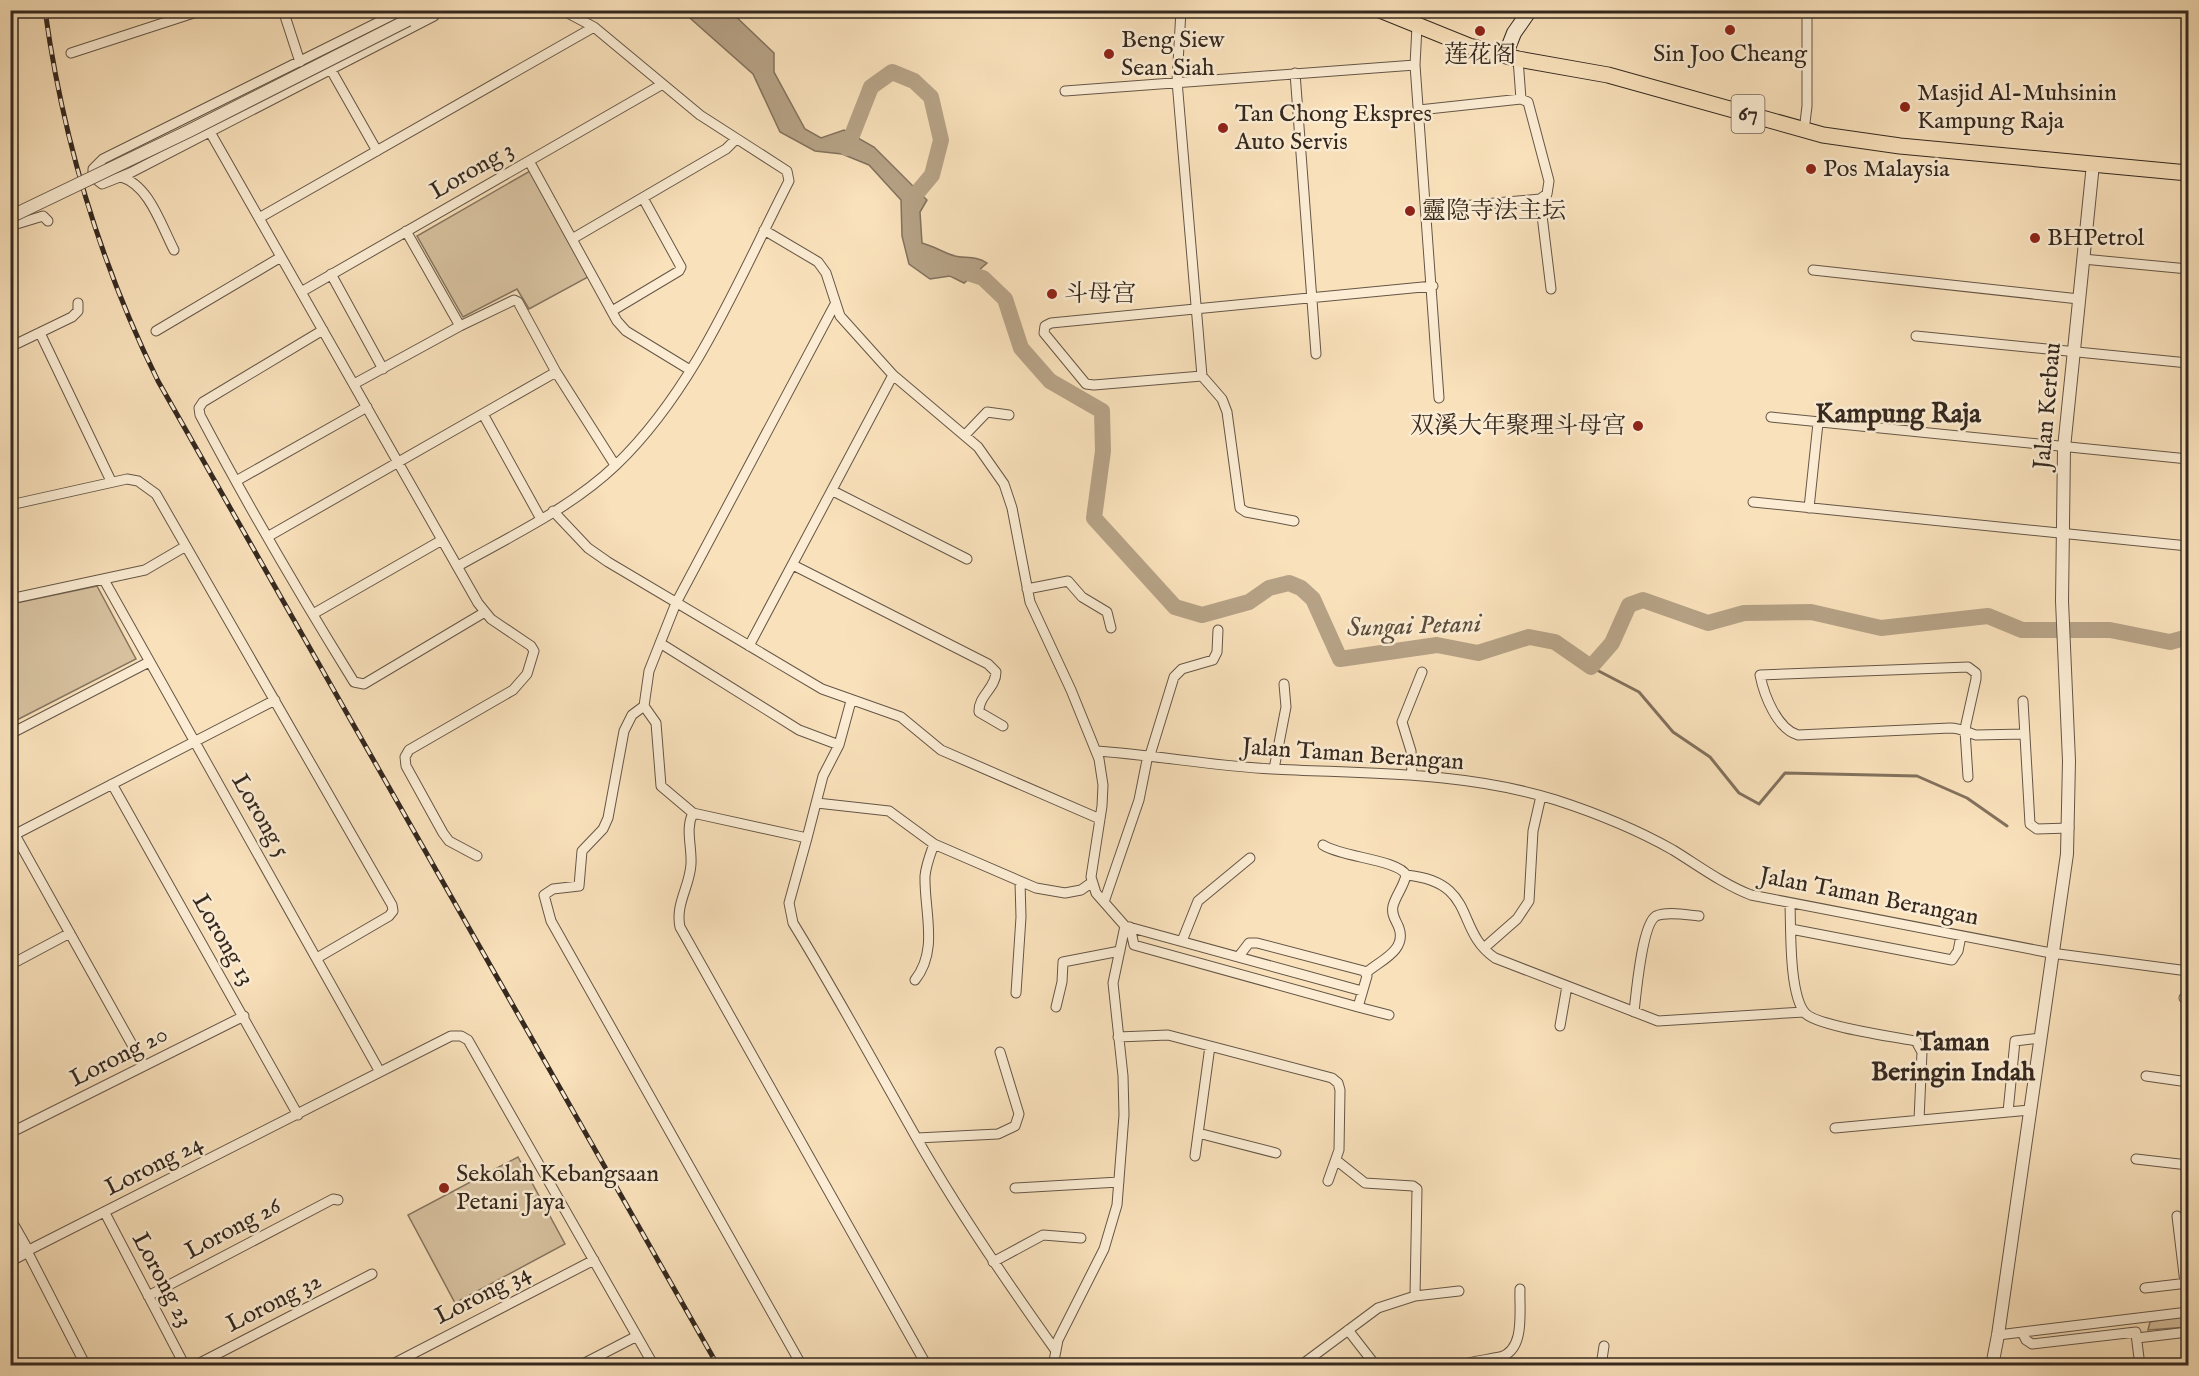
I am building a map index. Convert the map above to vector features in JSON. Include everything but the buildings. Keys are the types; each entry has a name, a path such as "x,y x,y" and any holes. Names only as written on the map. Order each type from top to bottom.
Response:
{"main road":[{"name":"67","path":"1380,10 1469,46 1512,57 1608,75 1804,131 1872,143 2188,173"},
{"path":"1512,57 1514,33 1530,10"}],"street":[{"path":"71,53 176,15 203,10"},
{"path":"283,10 300,62"},
{"path":"10,217 189,131 406,15 423,10"},
{"path":"443,10 121,177 99,183 93,177 93,169 103,159 300,62 382,15 406,15 443,10"},
{"path":"458,566 541,519 578,495 615,465 660,414 690,370 764,230 790,175 662,85 594,27 562,10"},
{"path":"1181,10 1177,81 1202,376 1222,399 1227,412 1240,508 1246,512 1294,521"},
{"path":"1804,131 1807,106 1807,10"},
{"path":"1417,26 1415,65 1433,286 1439,398"},
{"path":"259,218 594,27"},
{"path":"1512,57 1521,99"},
{"path":"1065,92 1177,81 1415,65"},
{"path":"331,70 377,151"},
{"path":"1295,73 1316,354"},
{"name":"Lorong 3","path":"301,292 662,85"},
{"path":"1419,110 1521,99 1528,102 1532,108 1549,181 1547,194 1540,199 1427,209"},
{"path":"210,132 484,612 531,646 534,658 527,674 513,690 409,750 404,761 449,841 477,856"},
{"path":"572,239 726,149 736,139"},
{"path":"529,160 612,311 626,332 690,370"},
{"name":"Jalan Kerbau","path":"1992,1365 2030,1110 2068,828 2069,761 2063,652 2061,534 2064,448 2093,164"},
{"path":"143,191 145,165"},
{"path":"121,177 133,182 143,191 174,250"},
{"path":"612,311 679,272 681,267 644,198"},
{"path":"1540,199 1551,289"},
{"path":"10,226 36,216 43,216 48,221"},
{"path":"764,230 823,268 834,306 840,316 893,375 965,435 994,466 1004,484 1012,508 1027,589 1096,751 1103,785 1091,883 1104,902 1128,926 1134,945 1389,1015"},
{"path":"406,231 460,326"},
{"path":"156,331 281,257"},
{"path":"2083,259 2188,269"},
{"path":"1813,270 2079,298"},
{"path":"331,274 383,369"},
{"path":"1202,376 1086,384 1044,329 1051,323 1433,286"},
{"path":"354,384 460,326 514,300 518,302 556,372 615,465"},
{"path":"10,347 76,314 78,303"},
{"path":"802,1365 546,910 544,895 548,890 579,886 582,851 603,829 608,818 627,721 644,706 649,671 676,603 834,306"},
{"path":"323,330 203,402 200,415 236,480 313,614 358,685 364,684 484,612"},
{"path":"40,333 111,481"},
{"path":"1916,336 2188,363"},
{"path":"269,536 556,372"},
{"path":"749,646 893,375"},
{"path":"236,480 367,407"},
{"path":"965,435 987,412 1009,416"},
{"path":"483,414 541,519"},
{"path":"1771,417 2188,459"},
{"path":"1809,508 1818,423"},
{"path":"11,504 111,481 138,481 156,494 392,905 389,916 317,958"},
{"path":"833,491 967,558"},
{"path":"1753,502 2188,546"},
{"path":"553,511 588,548 822,689 901,717 941,750 1100,819"},
{"path":"313,614 442,540"},
{"path":"10,599 145,570 186,546"},
{"path":"794,565 988,664 996,672 996,678 981,702 979,712 1003,726"},
{"name":"Lorong 5","path":"104,580 380,1072"},
{"path":"1027,589 1068,581 1082,597 1107,612 1111,628"},
{"path":"1104,902 1139,800 1149,755 1174,677 1182,669 1216,658 1218,630"},
{"path":"660,643 799,730 839,745"},
{"path":"10,734 149,662"},
{"path":"1968,777 1965,731 1976,679 1973,669 1968,667 1760,675 1768,699 1783,727 1789,733 1798,735 1950,728 1965,731 1986,735 2025,734"},
{"path":"1412,775 1411,751 1402,722 1422,672"},
{"path":"1274,769 1286,707 1284,684"},
{"path":"144,1066 13,836 275,700"},
{"path":"852,700 839,745 823,776 789,913 917,1138 993,1262 1056,1351"},
{"path":"2023,701 2030,824 2037,829 2068,828"},
{"path":"644,706 656,723 661,786 693,813 807,838"},
{"name":"Jalan Taman Berangan","path":"1096,751 1274,769 1371,771 1480,783 1542,796 1637,832 1737,889 1790,904 2051,953 2188,971"},
{"name":"Lorong 13","path":"112,784 298,1115"},
{"path":"1484,948 1517,919 1528,901 1533,831 1542,796"},
{"path":"817,803 889,811 934,844 1020,882 1052,892 1065,893 1081,890 1091,883"},
{"path":"693,813 689,828 689,877 678,909 680,927 927,1365"},
{"path":"915,980 925,965 928,951 926,876 934,844"},
{"path":"1323,845 1342,854 1399,867 1406,875 1426,877 1439,882 1451,892 1484,948 1495,958 1658,1021 1804,1012"},
{"path":"1182,941 1198,901 1250,858"},
{"path":"1358,1006 1366,973 1389,957 1399,942 1400,932 1392,913 1406,875"},
{"path":"1016,993 1021,917 1020,882"},
{"path":"1790,904 1796,992 1804,1012 1818,1021 1916,1041 1922,1052 1919,1120"},
{"path":"1634,1012 1641,953 1651,922 1655,917 1664,914 1699,916"},
{"path":"1128,926 1362,991"},
{"path":"1053,1365 1062,1330 1104,1249 1114,1223 1124,1115 1113,983 1128,926"},
{"path":"1791,928 1952,960 1958,951 1961,936"},
{"path":"10,964 70,933"},
{"path":"1239,956 1249,943 1257,943 1366,973"},
{"path":"1056,1007 1062,982 1063,962 1120,951"},
{"path":"1560,1026 1567,986"},
{"name":"Lorong 20","path":"10,1133 244,1016"},
{"path":"1119,1037 1168,1035 1332,1078 1338,1083 1340,1141 1328,1181"},
{"name":"Lorong 24","path":"27,1251 451,1036 461,1036 468,1040 654,1365"},
{"path":"2008,1112 2015,1041 2040,1038"},
{"path":"1195,1156 1210,1046"},
{"path":"917,1138 998,1134 1015,1126 1019,1118 1018,1110 1000,1052"},
{"path":"2146,1076 2188,1082"},
{"path":"1835,1128 2030,1110"},
{"path":"1198,1133 1276,1153"},
{"path":"2136,1159 2188,1165"},
{"path":"1336,1160 1365,1183 1413,1186 1417,1189 1415,1296"},
{"path":"1015,1188 1119,1182"},
{"name":"Lorong 26","path":"148,1296 333,1199 338,1200"},
{"name":"Lorong 23","path":"105,1213 185,1365"},
{"path":"2145,1288 2187,1283 2177,1216"},
{"path":"12,1224 86,1365"},
{"path":"10,1241 12,1224"},
{"path":"993,1262 1043,1235 1082,1238"},
{"path":"10,1260 27,1251"},
{"name":"Lorong 34","path":"389,1365 594,1260"},
{"name":"Lorong 32","path":"194,1365 372,1274"},
{"path":"1458,1365 1503,1356 1513,1349 1518,1339 1520,1289"},
{"path":"1300,1365 1378,1308 1415,1296 1459,1291"},
{"path":"1998,1335 2188,1312"},
{"path":"2134,1320 2140,1365"},
{"path":"1348,1330 1376,1365"},
{"path":"2022,1332 2026,1340 2032,1344 2188,1332"},
{"path":"579,1365 637,1336"},
{"path":"1601,1365 1604,1346"}],"shaded area":[{"path":"682,11 730,11 774,53 774,72 805,129 821,138 844,130 874,147 927,200 920,212 922,243 954,256 982,260 987,263 964,283 950,276 930,279 909,264 902,236 901,200 869,165 842,154 815,151 780,132 753,74"},
{"path":"530,171 588,277 529,309 517,289 463,317 417,236"},
{"path":"97,586 136,659 11,723 11,604"},
{"path":"518,1157 565,1244 455,1303 408,1215"},
{"path":"2188,1315 2188,1327 2148,1330 2150,1322"}],"waterway":[{"name":"Sungai Petani","path":"847,148 871,87 892,72 914,81 931,97 941,140 932,175 911,200"},
{"name":"Sungai Petani","path":"952,268 983,278 1005,299 1021,348 1050,381 1102,411 1103,451 1094,518 1175,607 1202,615 1249,602 1269,588 1289,583 1301,588 1313,599 1340,659 1437,645 1478,653 1529,637 1555,642 1591,667 1612,643 1629,605 1643,600 1708,623 1744,613 1811,612 1881,628 1988,616 2022,630 2110,630 2170,642 2188,637"},
{"path":"1591,667 1639,692 1673,732 1710,757 1739,793 1759,804 1785,773 1917,776 1967,798 2007,826"},
{"path":"10,1351 20,1366"}],"railway":[{"path":"45,10 62,107 86,200 118,292 158,381 718,1366"}],"place":[{"name":"Sin Joo Cheang","path":"1730,30"},
{"name":"莲花阁","path":"1480,31"},
{"name":"Beng Siew Sean Siah","path":"1109,54"},
{"name":"Masjid Al-Muhsinin Kampung Raja","path":"1905,107"},
{"name":"Tan Chong Ekspres Auto Servis","path":"1223,128"},
{"name":"Pos Malaysia","path":"1811,169"},
{"name":"靈隐寺法主坛","path":"1410,211"},
{"name":"BHPetrol","path":"2035,238"},
{"name":"斗母宫","path":"1052,294"},
{"name":"双溪大年聚理斗母宫","path":"1638,426"},
{"name":"Sekolah Kebangsaan Petani Jaya","path":"444,1188"}],"district":[{"name":"Kampung Raja","path":"1898,415"},
{"name":"Taman Beringin Indah","path":"1953,1057"}]}
